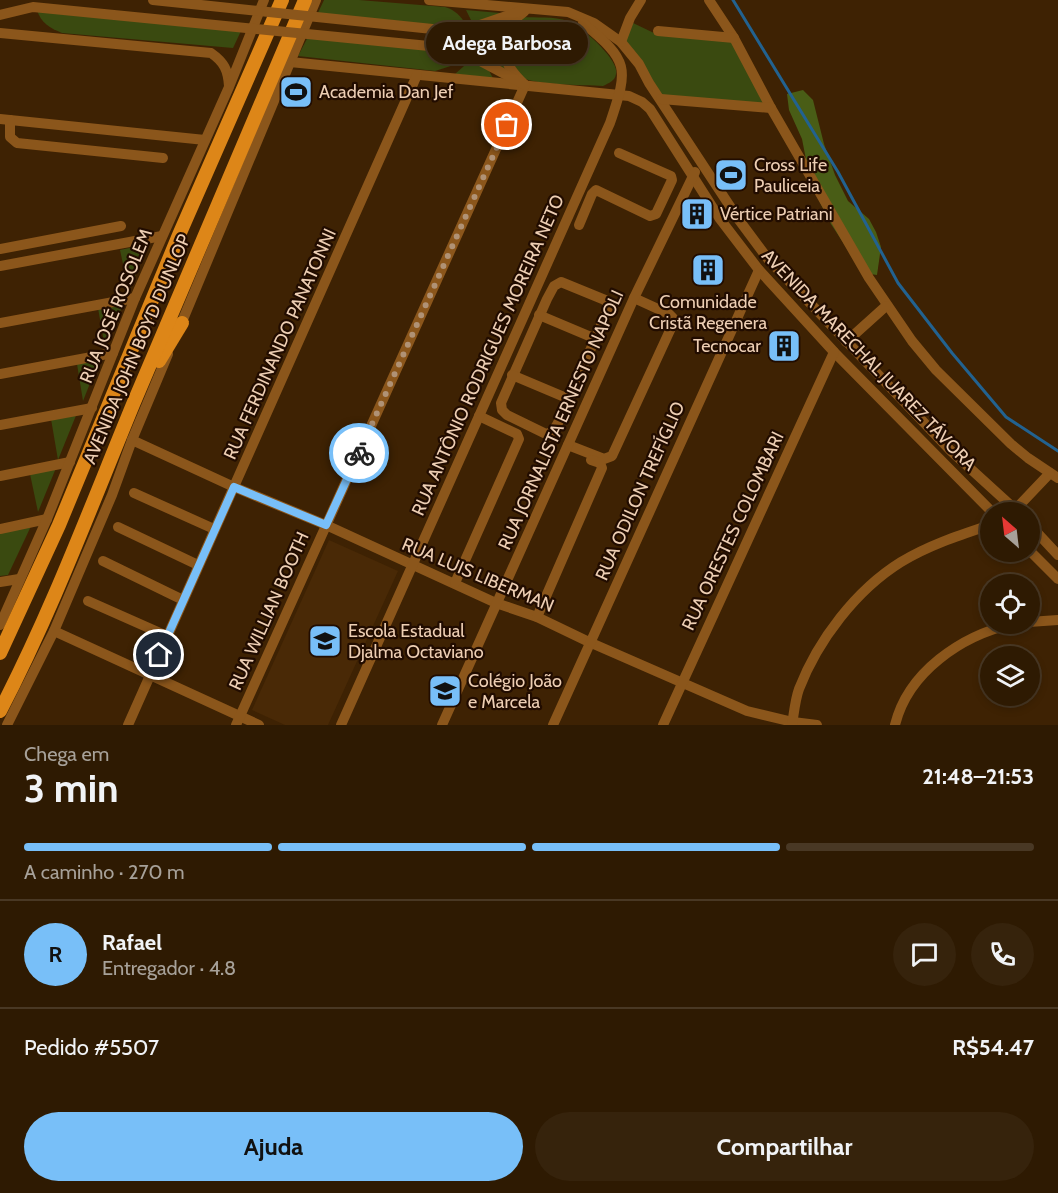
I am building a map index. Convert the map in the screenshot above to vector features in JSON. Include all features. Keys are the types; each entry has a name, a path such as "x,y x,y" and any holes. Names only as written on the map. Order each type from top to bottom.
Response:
{"main road":[{"name":"AVENIDA JOHN BOYD DUNLOP","path":"0,653 59,525 179,235 282,0"},
{"name":"AVENIDA JOHN BOYD DUNLOP","path":"0,711 90,513 133,404 305,0"},
{"path":"133,404 182,323"}],"street":[{"path":"153,0 442,30 477,26 527,9"},
{"name":"RUA JOSÉ ROSOLEM","path":"0,625 70,462 135,298 229,87 264,0"},
{"path":"7,725 54,631 112,495 132,440 316,0"},
{"name":"AVENIDA MARECHAL JUAREZ TÁVORA","path":"429,0 568,12 594,23 621,42 639,64 700,163 758,247 951,451 1005,502"},
{"path":"621,42 630,18 641,0"},
{"path":"709,0 734,38 771,108 886,306 936,370 1011,444 1054,475 1026,502"},
{"path":"0,15 33,7 439,47 473,57 525,85"},
{"path":"525,85 506,65 502,53 502,40 507,28 515,18 527,9"},
{"name":"RUA ANTÔNIO RODRIGUES MOREIRA NETO","path":"341,725 610,123 619,95 623,81 620,60 606,42 568,12"},
{"path":"658,31 734,38"},
{"path":"0,33 211,53 224,65 228,73 229,87"},
{"name":"AVENIDA MARECHAL JUAREZ TÁVORA","path":"290,62 619,95 637,99 650,110 720,219 759,270 834,352 982,502"},
{"name":"RUA FERDINANDO PANATONNI","path":"128,725 417,75"},
{"name":"RUA WILLIAN BOOTH","path":"238,721 525,85"},
{"path":"661,99 771,108"},
{"path":"163,158 17,143 10,137 5,119 205,140"},
{"path":"619,153 670,174 672,177 656,214 650,216"},
{"name":"RUA JORNALISTA ERNESTO NAPOLI","path":"442,725 634,298 700,163"},
{"path":"579,225 592,194 596,190 670,224"},
{"path":"0,249 121,225"},
{"path":"0,266 162,236"},
{"name":"RUA ODILON TREFÍGLIO","path":"553,725 759,270"},
{"path":"557,283 568,284 605,300 609,307 555,429 549,434 542,433 507,415 502,410 501,403 539,315 557,283"},
{"path":"0,323 135,298"},
{"path":"567,448 604,459 612,456 672,326 673,318 669,314 634,298"},
{"path":"846,342 886,306"},
{"path":"539,315 596,339"},
{"path":"513,341 525,346"},
{"name":"RUA ORESTES COLOMBARI","path":"663,725 834,352"},
{"path":"0,374 113,353"},
{"path":"512,375 569,399"},
{"path":"0,425 92,408"},
{"path":"455,584 519,439 518,434 478,416"},
{"name":"RUA LUIS LIBERMAN","path":"132,440 496,603 537,617 747,711 793,723 817,725"},
{"path":"537,617 602,468 599,463 567,448"},
{"path":"0,476 70,462"},
{"path":"134,493 214,529"},
{"path":"0,529 46,519"},
{"path":"118,527 198,565"},
{"path":"793,723 798,692 808,667 832,631 861,595 901,562 928,548 980,529"},
{"path":"1040,536 1058,555"},
{"path":"103,561 183,600"},
{"path":"1040,561 1058,579"},
{"path":"0,582 19,579"},
{"path":"88,601 167,636"},
{"path":"1040,621 1058,620"},
{"path":"54,631 150,674 238,721 259,725"},
{"path":"895,725 898,711 907,695 924,674 943,656 967,640 981,634"}],"shaded area":[{"name":"Escola Estadual Djalma Octaviano","path":"329,540 398,571 328,725 285,725 252,710"}],"green space":[{"path":"324,0 359,0 445,7 457,14 466,25 442,28 317,15"},
{"path":"37,10 241,31 233,48 62,33 46,24"},
{"path":"466,10 500,13 486,26 480,43 482,55 493,78 455,74 472,59 473,24"},
{"path":"522,17 557,18 574,24 606,52 616,68 614,78 603,86 553,84 517,76 503,69 495,58 494,42 497,30 502,24"},
{"path":"631,22 656,34 733,40 767,104 664,97 624,40"},
{"path":"309,35 439,48 461,58 454,65 435,71 298,56"},
{"path":"803,90 813,100 824,144 835,175 848,201 869,219 876,232 881,247 877,275 863,273 831,224 811,185 802,139 789,110 787,94"},
{"path":"148,244 129,292 120,250"},
{"path":"124,302 105,348 98,308"},
{"path":"100,358 83,401 77,364"},
{"path":"77,413 58,460 51,419"},
{"path":"56,468 38,512 30,474"},
{"path":"32,524 8,575 0,576 0,531"}],"waterway":[{"path":"733,0 838,172 898,283 952,353 1006,417 1058,451"}],"way so far":[{"path":"359,453 507,125"}],"place":[{"name":"Academia Dan Jef","path":"296,92"},
{"name":"Adega Barbosa","path":"507,125"},
{"name":"Cross Life Pauliceia","path":"731,175"},
{"name":"Vértice Patriani","path":"697,214"},
{"name":"Comunidade Cristã Regenera","path":"708,270"},
{"name":"Tecnocar","path":"784,346"},
{"name":"Escola Estadual Djalma Octaviano","path":"325,641"},
{"name":"Colégio João e Marcela","path":"445,691"}],"route":[{"path":"159,655 234,487 326,525 359,453"}]}
